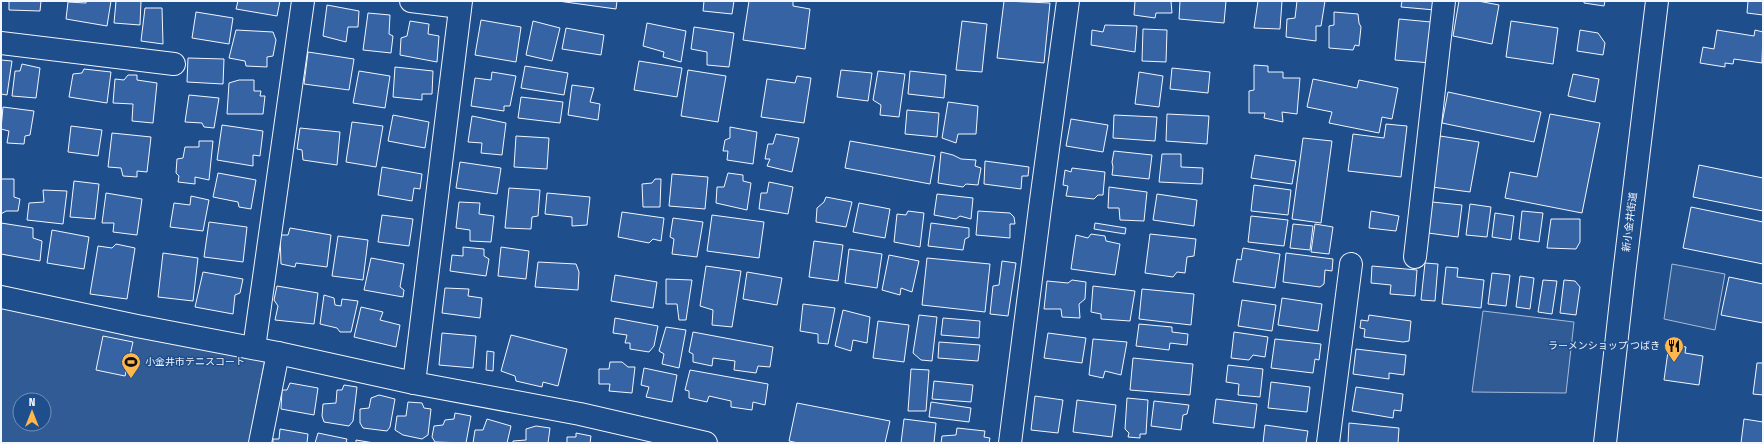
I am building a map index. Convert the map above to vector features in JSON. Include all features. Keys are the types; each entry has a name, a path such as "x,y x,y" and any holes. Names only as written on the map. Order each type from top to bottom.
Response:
{"street":[{"path":"254,348 303,1"},
{"path":"410,1 461,4 414,383"},
{"path":"1010,443 1068,1"},
{"path":"1415,257 1444,1"},
{"name":"新小金井街道","path":"1605,443 1657,1"},
{"path":"1,43 174,64"},
{"path":"1328,443 1351,264"},
{"path":"1,298 136,326 254,348 414,383 580,414 699,442"},
{"path":"260,443 278,353"}],"shaded area":[{"path":"1672,264 1725,274 1715,330 1664,319"},
{"name":"小金井市テニスコート","path":"1,304 265,359 249,443 1,443"},
{"path":"1483,311 1574,322 1566,393 1472,392"}],"building":[{"path":"9,1 41,1 40,11 9,10"},
{"path":"86,1 111,1 107,26 66,19 68,2 86,3"},
{"path":"116,1 141,1 140,25 114,23"},
{"path":"238,1 280,1 277,16 236,9"},
{"path":"558,1 617,1 616,9"},
{"path":"704,1 734,1 732,14 703,11"},
{"path":"749,1 793,1 793,6 810,9 805,49 743,40"},
{"path":"1004,1 1050,3 1044,63 997,58"},
{"path":"1135,1 1171,1 1172,13 1156,13 1155,18 1134,15"},
{"path":"1180,1 1226,1 1224,23 1179,19"},
{"path":"1258,1 1282,1 1280,29 1254,28"},
{"path":"1297,1 1325,1 1321,26 1316,26 1316,41 1286,37 1287,19 1295,18"},
{"path":"1402,1 1436,1 1435,10 1401,7"},
{"path":"1459,1 1478,1 1499,5 1492,44 1453,36"},
{"path":"1584,1 1605,1 1604,6 1584,3"},
{"path":"1748,1 1763,1 1763,15 1747,13"},
{"path":"327,5 359,11 358,27 348,27 346,42 323,36"},
{"path":"145,8 162,8 163,44 141,41"},
{"path":"196,12 233,18 229,44 192,38"},
{"path":"1334,12 1358,14 1361,27 1359,46 1355,45 1353,50 1329,48 1329,26 1334,25"},
{"path":"368,13 390,15 389,34 393,36 391,53 363,50"},
{"path":"1399,19 1431,22 1431,63 1395,60"},
{"path":"481,20 521,27 516,62 475,55"},
{"path":"410,21 429,24 428,34 439,36 437,62 400,55 401,38 407,36"},
{"path":"533,21 560,28 552,61 526,55"},
{"path":"962,21 987,24 982,72 956,70"},
{"path":"1511,21 1558,28 1553,64 1506,57"},
{"path":"647,23 686,31 681,62 663,57 664,52 643,46"},
{"path":"1105,25 1137,26 1135,52 1091,45 1092,30 1103,32"},
{"path":"694,27 734,33 729,67 707,65 707,52 691,49"},
{"path":"566,28 604,35 601,55 562,49"},
{"path":"1143,29 1167,30 1166,62 1142,61"},
{"path":"236,30 273,32 276,40 273,56 267,57 267,67 246,66 245,61 229,58"},
{"path":"1580,30 1598,33 1605,43 1603,55 1577,51"},
{"path":"1717,30 1754,36 1755,30 1763,32 1762,63 1734,59 1733,64 1725,63 1725,67 1700,63 1703,47 1714,49"},
{"path":"308,52 354,59 349,90 304,84"},
{"path":"188,58 224,59 223,84 187,82"},
{"path":"1,60 12,61 7,95 1,94"},
{"path":"639,61 682,68 677,97 634,90"},
{"path":"22,64 40,68 36,98 12,96 15,71 20,71"},
{"path":"1254,65 1268,66 1268,72 1283,72 1283,78 1300,78 1297,114 1282,112 1283,122 1264,118 1265,113 1249,113 1249,91 1254,90"},
{"path":"525,66 568,73 564,95 521,88"},
{"path":"395,67 433,71 432,94 422,94 422,100 393,97"},
{"path":"1172,68 1210,72 1208,93 1170,89"},
{"path":"84,69 111,72 107,103 69,97 73,74 82,73"},
{"path":"688,70 726,76 718,122 681,116"},
{"path":"841,70 872,73 868,101 837,97"},
{"path":"359,71 390,76 385,108 353,103"},
{"path":"878,71 905,74 899,117 880,115 881,105 873,100"},
{"path":"910,71 946,75 944,98 908,94"},
{"path":"492,72 516,76 510,106 504,106 504,111 471,106 475,78 491,80"},
{"path":"1139,72 1163,76 1159,107 1135,104"},
{"path":"1573,74 1599,79 1595,102 1568,96"},
{"path":"128,75 137,75 137,80 157,83 153,123 132,121 133,104 113,103 115,79 124,80"},
{"path":"797,76 811,78 804,123 761,117 767,79 795,83"},
{"path":"1313,79 1357,88 1359,80 1398,88 1392,119 1382,117 1379,133 1329,123 1332,112 1307,107"},
{"path":"239,80 254,80 254,91 261,91 260,96 265,96 263,114 227,114 229,83"},
{"path":"572,85 594,88 590,102 600,104 598,120 568,115"},
{"path":"1448,92 1541,112 1534,142 1442,123"},
{"path":"189,95 219,98 214,128 204,127 202,123 185,122"},
{"path":"521,97 563,102 560,123 518,118"},
{"path":"948,102 978,106 976,134 958,134 956,143 942,138"},
{"path":"3,107 34,111 30,135 25,136 24,144 7,143 9,131 1,129"},
{"path":"907,110 939,113 937,137 905,134"},
{"path":"1167,114 1209,116 1207,144 1166,141"},
{"path":"1550,114 1600,123 1582,213 1505,198 1510,172 1537,177"},
{"path":"393,115 429,122 425,148 388,141"},
{"path":"1114,115 1157,117 1155,141 1113,138"},
{"path":"472,116 506,123 502,155 481,153 482,143 468,142"},
{"path":"1071,119 1108,125 1103,152 1066,146"},
{"path":"352,122 383,126 376,167 346,162"},
{"path":"1386,124 1407,126 1401,177 1348,171 1353,134 1384,138"},
{"path":"222,125 263,131 260,156 253,155 253,166 217,160"},
{"path":"71,126 102,130 98,156 68,152"},
{"path":"730,127 757,132 753,164 727,160 728,151 723,151 725,140 730,138"},
{"path":"300,128 340,132 337,165 303,160 302,150 297,149"},
{"path":"112,133 151,137 147,172 137,171 137,177 123,176 121,168 108,167"},
{"path":"776,134 799,138 792,172 767,166 770,159 765,159 768,144 773,144"},
{"path":"516,136 549,138 547,169 514,167"},
{"path":"1440,136 1479,142 1470,192 1432,187"},
{"path":"1303,138 1332,141 1321,223 1292,219"},
{"path":"199,141 213,141 209,180 195,177 195,184 178,182 179,176 176,173 177,159 183,158 185,147 199,147"},
{"path":"850,141 935,156 930,184 845,168"},
{"path":"1114,151 1152,155 1149,179 1112,175"},
{"path":"941,152 961,159 976,160 975,166 981,168 978,185 966,184 963,187 938,183"},
{"path":"1162,154 1181,154 1181,167 1203,168 1202,184 1159,182"},
{"path":"1255,155 1296,161 1292,184 1251,178"},
{"path":"985,161 1029,167 1028,176 1022,176 1021,189 984,184"},
{"path":"460,162 501,168 497,194 456,188"},
{"path":"1699,165 1763,178 1763,211 1693,197"},
{"path":"382,167 422,174 420,189 414,188 412,201 378,195"},
{"path":"1072,168 1105,172 1103,195 1098,195 1094,199 1066,196 1068,186 1063,185 1065,170 1071,172"},
{"path":"218,173 256,180 251,209 239,207 238,202 213,197"},
{"path":"728,173 743,175 743,181 751,183 747,210 716,203 717,187 724,187"},
{"path":"672,174 708,177 705,209 669,206"},
{"path":"1,179 14,179 14,197 20,199 18,211 6,211 1,214"},
{"path":"655,179 661,179 660,207 643,207 642,184 652,183"},
{"path":"74,181 99,184 95,219 70,217"},
{"path":"769,182 793,187 788,214 759,209 761,193 767,193"},
{"path":"1254,185 1291,190 1288,215 1251,211"},
{"path":"1109,187 1147,192 1144,221 1120,220 1119,208 1108,208"},
{"path":"509,188 540,190 538,216 532,217 531,229 505,228"},
{"path":"43,190 67,191 63,224 27,220 29,203 44,202"},
{"path":"106,193 142,199 137,235 113,232 114,223 102,223"},
{"path":"547,193 590,197 587,225 572,226 572,217 545,214"},
{"path":"937,194 973,198 971,219 960,216 956,219 934,215"},
{"path":"1157,194 1197,200 1194,226 1153,220"},
{"path":"191,196 209,200 203,231 170,227 174,203 190,205"},
{"path":"826,197 852,202 846,227 816,222 817,208 824,202"},
{"path":"459,202 480,203 479,214 494,216 491,242 470,241 470,230 456,228"},
{"path":"1432,202 1462,205 1458,237 1428,233"},
{"path":"859,203 890,209 885,238 853,232"},
{"path":"1470,204 1491,207 1487,237 1466,235"},
{"path":"1691,207 1763,222 1763,264 1683,248"},
{"path":"908,211 924,213 920,247 894,242 897,214 906,215"},
{"path":"978,211 1010,213 1014,217 1015,224 1010,224 1010,238 976,235"},
{"path":"1371,211 1399,216 1396,231 1369,228"},
{"path":"1522,211 1543,213 1539,242 1519,239"},
{"path":"622,212 664,218 661,241 653,239 649,243 618,237"},
{"path":"1495,213 1514,216 1511,240 1492,237"},
{"path":"382,215 413,219 409,246 378,242"},
{"path":"712,215 764,222 759,258 707,251"},
{"path":"1251,216 1288,220 1284,246 1248,242"},
{"path":"673,218 703,222 697,257 672,254 674,239 670,237"},
{"path":"1551,219 1580,219 1580,242 1576,249 1547,248"},
{"path":"209,222 247,227 243,262 204,257"},
{"path":"1,223 33,228 33,238 42,241 40,261 1,254"},
{"path":"931,223 969,228 969,237 965,239 963,250 928,246"},
{"path":"1095,223 1126,228 1125,234 1094,229"},
{"path":"1293,224 1313,226 1310,250 1290,248"},
{"path":"1315,224 1333,227 1329,254 1311,252"},
{"path":"290,228 331,235 327,267 296,263 295,267 281,264 280,235 288,235"},
{"path":"52,230 89,237 84,269 47,263"},
{"path":"1091,234 1105,236 1106,241 1120,244 1115,275 1071,269 1076,235 1088,238"},
{"path":"1150,234 1196,239 1194,256 1187,257 1185,273 1177,272 1173,277 1145,273"},
{"path":"338,236 368,240 363,280 332,276"},
{"path":"814,241 843,245 838,281 809,277"},
{"path":"116,244 135,248 127,299 90,294 98,246 112,248"},
{"path":"463,247 484,249 484,256 489,259 486,276 450,271 452,255 463,256"},
{"path":"501,247 529,251 526,279 498,276"},
{"path":"1243,248 1280,254 1275,288 1233,282 1237,259 1241,260"},
{"path":"849,249 882,254 877,288 845,283"},
{"path":"163,253 198,258 193,301 158,297"},
{"path":"1286,253 1333,259 1332,271 1325,270 1324,284 1320,287 1283,282"},
{"path":"889,255 919,261 912,292 901,288 900,295 882,290"},
{"path":"371,258 404,264 400,287 404,290 403,297 364,290"},
{"path":"927,258 990,264 985,312 922,305"},
{"path":"1002,261 1016,263 1008,316 990,314 993,286 999,285"},
{"path":"538,262 576,264 579,272 578,290 535,287"},
{"path":"1425,263 1438,264 1435,301 1421,300"},
{"path":"706,266 741,271 732,327 712,325 713,310 700,306"},
{"path":"1372,266 1417,270 1415,296 1390,294 1391,285 1371,283"},
{"path":"1446,267 1458,268 1457,277 1484,280 1481,308 1442,304"},
{"path":"203,272 243,279 240,293 235,295 233,314 195,307"},
{"path":"747,272 782,278 777,305 743,299"},
{"path":"1492,273 1510,275 1506,306 1488,304"},
{"path":"615,275 657,282 653,308 611,301"},
{"path":"1520,276 1534,278 1530,309 1516,307"},
{"path":"1729,277 1763,284 1763,323 1721,315"},
{"path":"666,279 692,280 686,320 679,320 677,304 666,304"},
{"path":"1072,280 1086,282 1085,299 1079,304 1080,318 1062,317 1061,309 1044,309 1047,281 1068,283"},
{"path":"1543,280 1557,281 1552,314 1538,312"},
{"path":"1564,280 1575,281 1580,287 1576,315 1560,313"},
{"path":"277,286 318,293 314,324 275,320 278,306 274,300"},
{"path":"1093,286 1135,291 1130,321 1101,319 1101,314 1091,312"},
{"path":"445,288 469,289 468,296 482,298 480,318 442,313"},
{"path":"1142,289 1194,294 1191,325 1139,319"},
{"path":"324,295 334,298 335,305 341,306 342,299 358,301 351,332 340,332 337,328 320,324"},
{"path":"1282,298 1322,304 1318,331 1278,325"},
{"path":"1242,300 1276,305 1272,331 1238,326"},
{"path":"803,304 835,308 828,344 818,343 818,334 800,331"},
{"path":"361,307 383,312 380,320 400,325 396,347 354,337"},
{"path":"843,310 870,317 867,343 853,340 851,351 835,346"},
{"path":"919,315 937,317 932,361 921,360 913,353"},
{"path":"1369,315 1411,321 1409,341 1403,342 1364,337 1365,329 1360,328 1361,320 1368,321"},
{"path":"615,318 658,326 654,346 649,352 630,349 630,343 625,343 627,335 613,333"},
{"path":"943,318 980,321 979,338 941,335"},
{"path":"878,321 909,325 904,362 873,358"},
{"path":"1139,324 1172,327 1172,332 1188,334 1187,345 1170,343 1169,350 1136,346"},
{"path":"666,327 686,330 679,368 662,364 664,354 659,351"},
{"path":"693,332 773,347 770,367 758,366 756,373 734,370 735,361 713,358 712,366 693,362 693,354 689,352"},
{"path":"1234,332 1268,337 1265,357 1253,355 1249,360 1231,358"},
{"path":"442,333 476,336 473,368 439,365"},
{"path":"1048,333 1086,338 1082,363 1044,358"},
{"path":"511,335 567,349 558,386 543,382 542,387 516,381 515,376 501,371"},
{"path":"103,336 133,342 125,376 96,370"},
{"path":"1093,339 1127,342 1121,375 1105,371 1103,378 1089,375"},
{"path":"1275,339 1321,344 1319,360 1315,359 1313,373 1271,368"},
{"path":"939,342 980,345 978,361 938,358"},
{"path":"1669,344 1686,347 1685,353 1703,356 1699,385 1664,380"},
{"path":"1356,349 1406,355 1404,375 1389,373 1389,379 1353,374"},
{"path":"487,351 494,352 493,371 486,370"},
{"path":"1133,358 1193,364 1190,395 1130,390"},
{"path":"610,362 622,362 628,367 635,367 632,393 609,391 610,384 599,384 599,369 609,369"},
{"path":"1757,363 1763,363 1763,395 1753,394"},
{"path":"1228,365 1263,369 1260,397 1238,395 1239,384 1226,382"},
{"path":"644,368 677,375 672,402 646,397 649,387 641,385"},
{"path":"911,369 929,370 926,411 908,411"},
{"path":"690,370 768,384 765,405 753,402 752,410 731,407 731,401 709,396 707,402 689,398 689,391 685,390"},
{"path":"934,381 973,385 971,402 932,399"},
{"path":"1271,382 1310,387 1307,412 1268,408"},
{"path":"290,383 318,388 314,415 281,409 282,390 287,390"},
{"path":"344,385 357,387 353,421 349,426 324,422 322,416 323,404 336,403 337,390 342,390"},
{"path":"1356,387 1403,394 1401,411 1394,410 1393,418 1352,411"},
{"path":"379,395 395,399 390,427 387,431 363,428 360,423 360,409 369,408 371,398"},
{"path":"1035,396 1063,400 1058,433 1031,430"},
{"path":"1127,398 1148,400 1146,434 1140,434 1140,438 1128,437 1129,433 1125,429"},
{"path":"1216,399 1257,404 1254,428 1213,423"},
{"path":"1077,400 1116,405 1112,437 1073,432"},
{"path":"1154,401 1189,405 1187,414 1183,415 1181,430 1151,426"},
{"path":"408,402 422,403 424,408 431,409 428,435 422,439 403,435 395,430 397,416 406,416"},
{"path":"931,402 971,408 969,422 929,417"},
{"path":"797,403 890,421 885,443 798,443 789,441"},
{"path":"455,413 471,416 466,443 435,442 432,437 434,426 443,425 445,420 454,419"},
{"path":"487,419 511,426 507,443 473,443 475,430 483,430"},
{"path":"904,419 936,423 934,443 901,443"},
{"path":"1744,419 1763,422 1763,443 1741,443"},
{"path":"1349,423 1399,428 1398,443 1348,443"},
{"path":"1265,425 1308,431 1306,443 1263,443"},
{"path":"536,426 550,428 548,443 513,443 513,441 526,440 526,429"},
{"path":"957,428 985,431 984,437 990,438 989,443 941,443 942,436 956,435"},
{"path":"280,429 308,434 307,443 273,443 273,439 279,439"},
{"path":"318,433 347,439 346,443 315,443"},
{"path":"576,433 591,436 590,443 567,443 567,437 576,437"},
{"path":"356,440 374,443 356,443"}],"place":[{"name":"ラーメンショップ つばき","path":"1674,363"},
{"name":"小金井市テニスコート","path":"131,379"}]}
